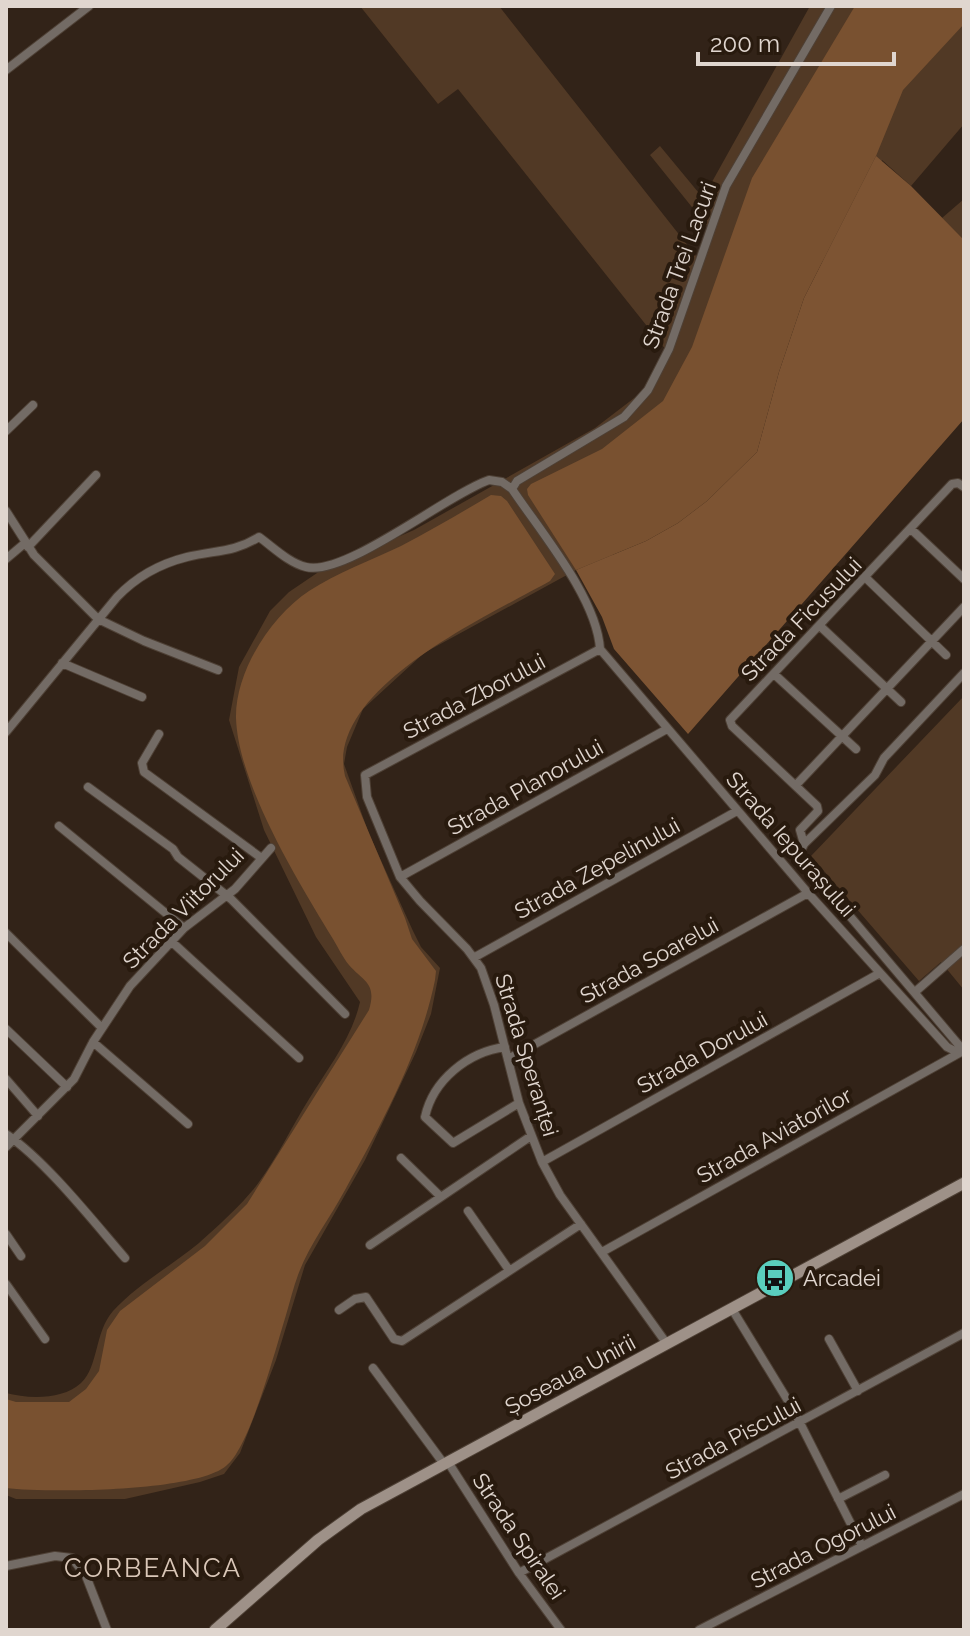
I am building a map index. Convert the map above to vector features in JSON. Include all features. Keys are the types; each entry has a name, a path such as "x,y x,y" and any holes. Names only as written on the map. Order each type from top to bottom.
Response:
{"main road":[{"name":"Șoseaua Unirii","path":"220,1628 344,1520 964,1183"}],"street":[{"path":"6,70 89,6"},
{"name":"Strada Trei Lacuri","path":"512,489 517,481 624,417 648,390 669,349 726,186 831,6"},
{"path":"6,431 33,405"},
{"path":"6,559 27,545 96,475"},
{"path":"6,732 126,588 157,567 189,556 238,548 259,537 292,561 318,569 374,544 482,482 496,480 512,489 586,602 600,649"},
{"name":"Strada Ficusului","path":"802,846 800,830 818,808 731,725 730,720 953,483 964,487"},
{"path":"6,511 27,545 98,619 218,670"},
{"path":"911,529 964,579"},
{"path":"866,578 946,655"},
{"path":"796,785 964,607"},
{"path":"820,626 901,702"},
{"name":"Strada Iepurașului","path":"600,649 808,893 947,1047 964,1051"},
{"name":"Strada Zborului","path":"365,775 600,649"},
{"path":"62,663 142,697"},
{"path":"802,846 875,775 884,758 964,673"},
{"path":"774,674 856,749"},
{"name":"Strada Planorului","path":"400,877 667,729"},
{"path":"159,734 142,763 144,772 260,857"},
{"name":"Strada Speranței","path":"365,775 367,797 400,877 475,957 486,981 519,1103 542,1162 581,1224 667,1344"},
{"path":"88,787 173,849 178,857 231,899 345,1014"},
{"name":"Strada Zepelinului","path":"475,957 737,811"},
{"path":"59,826 184,928"},
{"name":"Strada Iepurașului","path":"802,846 805,863 964,1051"},
{"name":"Strada Viitorului","path":"6,1147 10,1136 38,1116 67,1087 130,986 184,928 241,883 260,857 271,848"},
{"name":"Strada Soarelui","path":"508,1059 808,893"},
{"path":"6,933 102,1028"},
{"path":"172,942 299,1058"},
{"path":"915,992 964,949"},
{"name":"Strada Dorului","path":"542,1162 880,973"},
{"path":"6,1029 67,1087"},
{"path":"93,1042 188,1124"},
{"path":"505,1047 473,1055 447,1076 433,1097 425,1117 448,1140 456,1142 519,1103"},
{"name":"Strada Aviatorilor","path":"602,1252 964,1051"},
{"path":"6,1079 38,1116"},
{"path":"10,1136 125,1258"},
{"path":"370,1245 531,1136"},
{"path":"401,1158 441,1197"},
{"path":"468,1211 509,1270"},
{"path":"339,1310 355,1299 366,1297 394,1339 402,1341 581,1224"},
{"path":"6,1234 21,1256"},
{"path":"6,1275 23,1299"},
{"path":"6,1284 45,1339"},
{"path":"732,1309 771,1370 862,1546"},
{"name":"Strada Piscului","path":"519,1573 964,1333"},
{"path":"829,1339 858,1391"},
{"name":"Strada Spiralei","path":"373,1368 446,1463 561,1630"},
{"path":"838,1499 885,1475"},
{"name":"Strada Ogorului","path":"699,1630 964,1494"},
{"path":"6,1566 55,1556 72,1558 86,1576 107,1630"}],"shaded area":[{"path":"360,6 499,6 696,256 708,227 650,155 660,146 703,198 810,6 964,6 964,124 911,186 882,160 857,213 609,560 576,570 424,653 363,709 347,747 344,764 369,834 413,931 421,947 440,968 431,1014 416,1052 365,1160 305,1265 276,1360 240,1453 224,1474 125,1499 16,1499 6,1495 6,1393 45,1397 65,1393 81,1383 91,1368 103,1329 113,1311 199,1243 239,1206 259,1182 339,1052 360,1002 316,937 264,830 229,720 239,667 270,611 289,592 320,571 414,530 595,428 646,389 666,350 458,89 438,104"},
{"path":"855,6 964,6 964,24 903,90 876,156 804,298 757,452 707,501 678,523 646,541 576,570 527,489 531,484 602,449 663,401 692,347 752,178"},
{"path":"876,156 911,186 964,240 964,419 688,734 614,649 602,617 576,570 646,541 678,523 707,501 757,452 804,298"},
{"path":"964,199 964,240 942,218"},
{"path":"491,495 501,496 507,501 555,574 550,581 453,635 417,659 385,685 360,714 345,744 345,776 412,939 436,971 435,980 420,1035 398,1088 303,1264 244,1439 226,1466 209,1475 184,1481 120,1489 6,1488 6,1399 16,1402 69,1402 86,1389 99,1371 107,1330 120,1311 205,1246 247,1204 369,1010 370,988 349,965 304,890 272,832 247,772 236,718 237,700 249,664 281,615 309,591 413,540"},
{"path":"964,696 964,990 941,962 919,981 811,856"}],"place":[{"name":"Arcadei","path":"775,1278"}],"district":[{"name":"CORBEANCA","path":"153,1568"}]}
